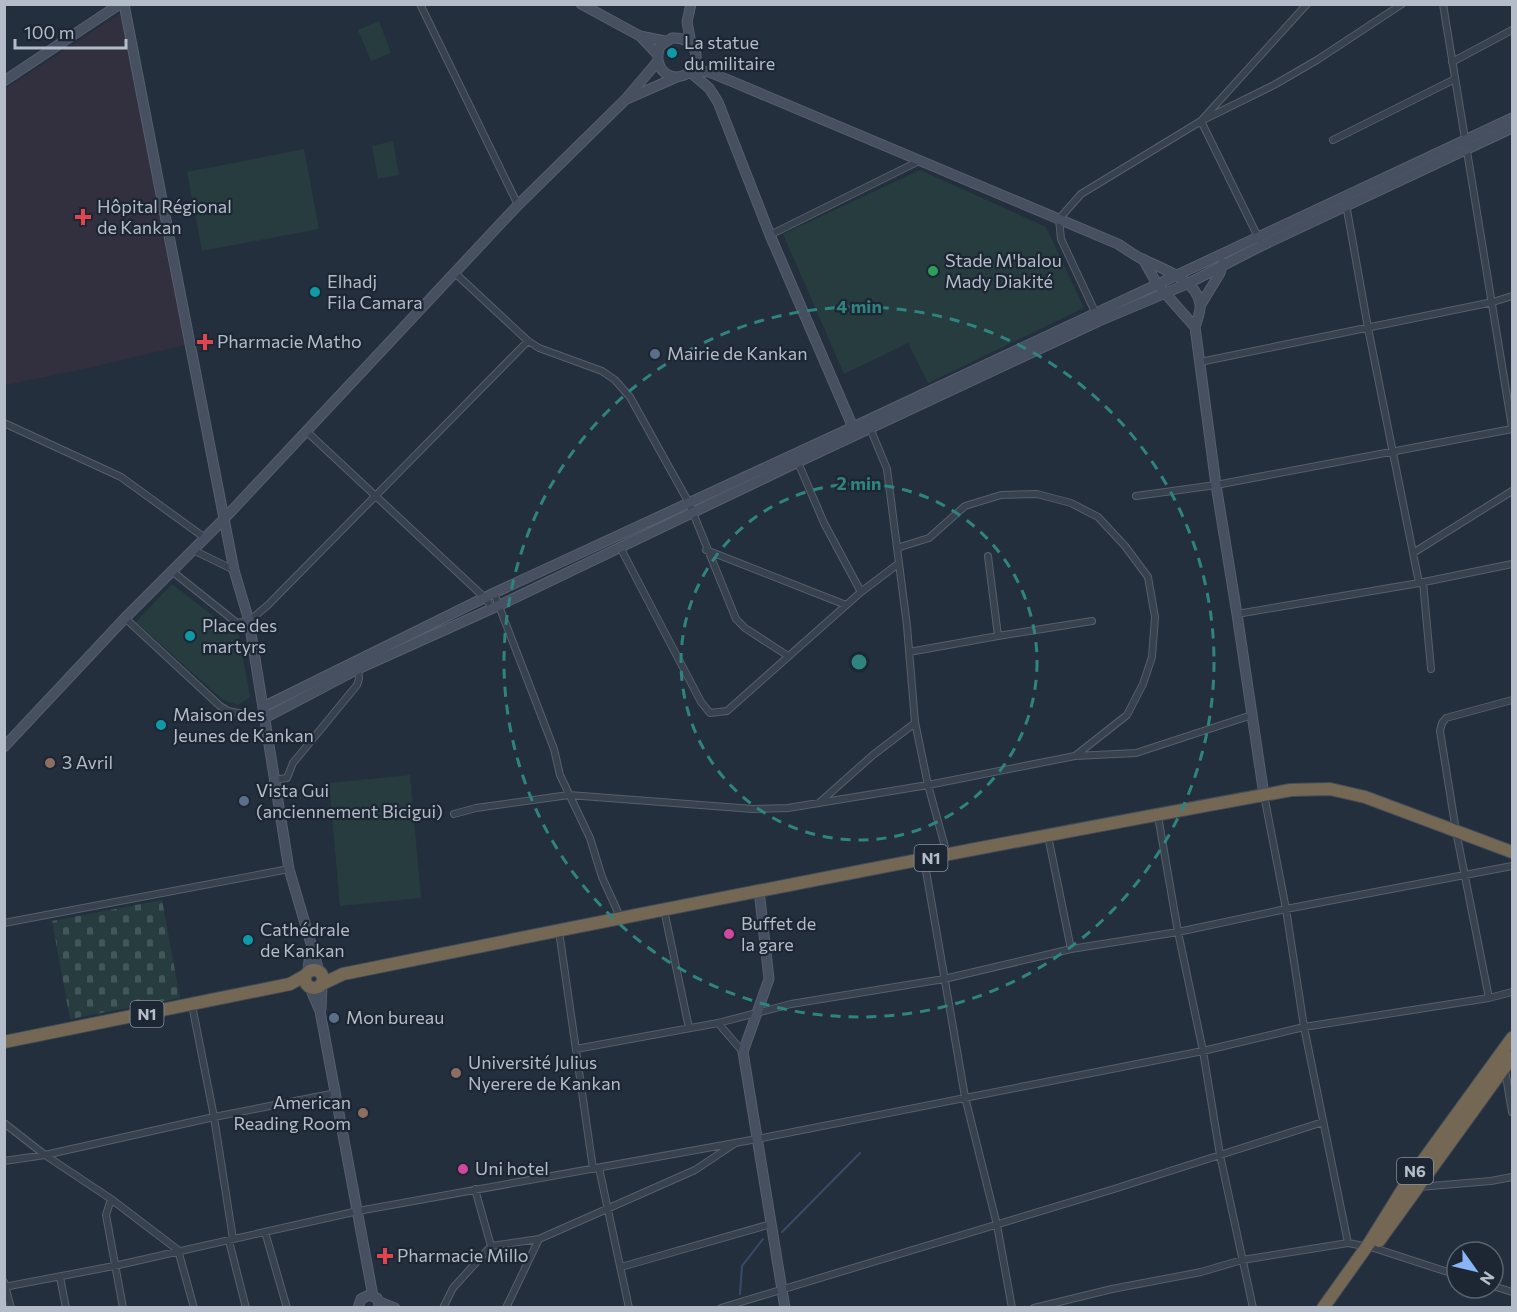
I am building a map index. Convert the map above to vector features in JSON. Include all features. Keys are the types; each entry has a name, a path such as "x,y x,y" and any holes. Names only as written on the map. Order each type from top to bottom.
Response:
{"highway":[{"name":"N1","path":"4,1042 559,930 621,920 759,890 1264,795 1315,789 1338,790 1365,797 1512,852"},
{"name":"N6","path":"1323,1308 1419,1187 1505,1068 1512,1038"},
{"name":"N6","path":"1330,1308 1370,1248 1406,1184 1506,1056"}],"main road":[{"path":"4,81 122,4 234,570 249,621 289,869 310,946 358,1211 378,1302"},
{"path":"581,4 640,36 658,57 664,72 677,77"},
{"path":"691,4 687,22 691,43 697,58 709,72"},
{"path":"4,747 125,618 224,519 518,205 625,100 658,57 660,46 687,22"},
{"path":"640,36 669,39 679,37 691,43"},
{"path":"691,71 697,58"},
{"path":"625,100 691,71 709,72 1118,244 1178,276 1197,297 1200,306"},
{"path":"691,71 715,95 770,235 855,431"},
{"path":"715,95 733,82"},
{"path":"1259,241 1346,204 1466,144 1512,118"},
{"path":"265,717 357,664 494,593 690,508 1097,317 1165,294 1259,241 1466,144 1512,128"},
{"path":"1143,259 1157,284 1195,327"},
{"path":"855,431 870,428 1097,317 1157,284 1222,260"},
{"path":"1222,260 1200,306 1195,327 1216,485 1264,795"},
{"path":"263,707 357,664 496,606 620,547 690,508"},
{"path":"759,890 769,979 743,1052 785,1308"},
{"path":"358,1308 361,1299 369,1295 378,1302 395,1308"}],"street":[{"path":"420,4 518,205"},
{"path":"1201,121 1307,4"},
{"path":"1097,317 1060,239 1059,219 1081,194 1201,121 1282,80 1402,4"},
{"path":"1136,496 1216,485 1512,428 1443,4"},
{"path":"1452,62 1512,30"},
{"path":"1333,140 1455,79"},
{"path":"1201,121 1259,241"},
{"path":"770,235 921,160"},
{"path":"1346,204 1368,328 1413,554 1421,583 1431,669"},
{"path":"455,273 528,341 539,348 602,371 615,380 630,397 690,508 736,619 788,656"},
{"path":"1200,362 1493,302 1512,296"},
{"path":"173,572 237,623 249,621 268,605 377,496 528,341"},
{"path":"4,423 121,477 205,538"},
{"path":"870,428 887,469 909,652 915,723 928,785 947,855"},
{"path":"306,431 496,606"},
{"path":"796,458 824,523 861,592"},
{"path":"1413,554 1512,491"},
{"path":"897,548 929,538 965,506 1001,495 1037,494 1071,503 1098,517 1125,546 1148,577 1155,617 1152,657 1143,684 1127,715 1075,756"},
{"path":"620,547 701,702 710,713 727,711 861,592 898,564"},
{"path":"194,550 234,570"},
{"path":"706,550 846,605"},
{"path":"988,556 998,636"},
{"path":"1237,614 1421,583 1512,564"},
{"path":"494,593 496,606 554,749 560,775 590,837 602,877 621,920"},
{"path":"125,618 220,706 228,711 251,717 265,717"},
{"path":"909,652 1092,621"},
{"path":"273,780 287,778 293,763 357,685 357,664"},
{"path":"1489,998 1456,831 1440,731 1446,718 1512,700"},
{"path":"251,717 263,707"},
{"path":"454,814 476,808 568,795 753,809 788,808 928,785 1075,756 1136,753 1252,715"},
{"path":"818,804 857,768 915,723"},
{"path":"1264,795 1286,909 1304,1027 1348,1243"},
{"path":"1158,816 1178,932 1203,1051 1220,1155 1253,1308"},
{"path":"1048,836 1071,949"},
{"path":"924,859 965,1097 997,1225 1012,1308"},
{"path":"576,1049 718,1023 791,1004 944,979 1071,949 1178,932 1512,866"},
{"path":"4,923 289,869"},
{"path":"664,910 689,1028"},
{"path":"559,930 596,1168 608,1207 629,1308"},
{"path":"11,1308 5,1285 114,1266 358,1211 736,1143 1203,1051 1304,1027 1489,998 1512,992"},
{"path":"192,1005 214,1117 231,1240 246,1308"},
{"path":"718,1023 743,1052"},
{"path":"1505,1068 1512,1112"},
{"path":"4,1161 45,1155 214,1117 336,1093"},
{"path":"4,1122 45,1155 111,1199 178,1250 194,1308"},
{"path":"721,1308 734,1306 997,1225 1323,1122"},
{"path":"442,1308 453,1288 491,1246 539,1239 695,1170 736,1143"},
{"path":"1419,1187 1512,1177"},
{"path":"475,1189 491,1246"},
{"path":"111,1199 106,1215 123,1308"},
{"path":"621,1267 771,1224"},
{"path":"265,1232 287,1308"},
{"path":"506,1308 539,1239"},
{"path":"1034,1308 1113,1289 1201,1272 1242,1260 1348,1243 1445,1271"},
{"path":"60,1277 66,1308"}],"shaded area":[{"name":"Hôpital Régional de Kankan","path":"124,11 185,345 5,385 5,89"}],"green space":[{"path":"379,21 391,53 371,61 358,30"},
{"path":"393,141 399,175 378,179 372,146"},
{"path":"304,149 319,229 202,251 187,172"},
{"name":"Stade M'balou Mady Diakité","path":"920,170 1046,227 1084,308 928,383 908,343 844,374 783,234"},
{"path":"172,584 239,636 250,697 238,705 223,700 136,622"},
{"path":"410,775 421,898 340,906 329,783"},
{"path":"162,900 180,998 70,1019 52,921"}],"waterway":[{"path":"782,1232 860,1153"},
{"path":"740,1294 742,1266 763,1239"}],"place":[{"name":"La statue du militaire","path":"672,53"},
{"name":"Hôpital Régional de Kankan","path":"83,217"},
{"name":"Stade M'balou Mady Diakité","path":"933,271"},
{"name":"Elhadj Fila Camara","path":"315,292"},
{"name":"Pharmacie Matho","path":"205,342"},
{"name":"Mairie de Kankan","path":"655,354"},
{"name":"Place des martyrs","path":"190,636"},
{"name":"Maison des Jeunes de Kankan","path":"161,725"},
{"name":"3 Avril","path":"50,763"},
{"name":"Vista Gui (anciennement Bicigui)","path":"244,801"},
{"name":"Buffet de la gare","path":"729,934"},
{"name":"Cathédrale de Kankan","path":"248,940"},
{"name":"Mon bureau","path":"334,1018"},
{"name":"Université Julius Nyerere de Kankan","path":"456,1073"},
{"name":"American Reading Room","path":"363,1113"},
{"name":"Uni hotel","path":"463,1169"},
{"name":"Pharmacie Millo","path":"385,1256"}]}
